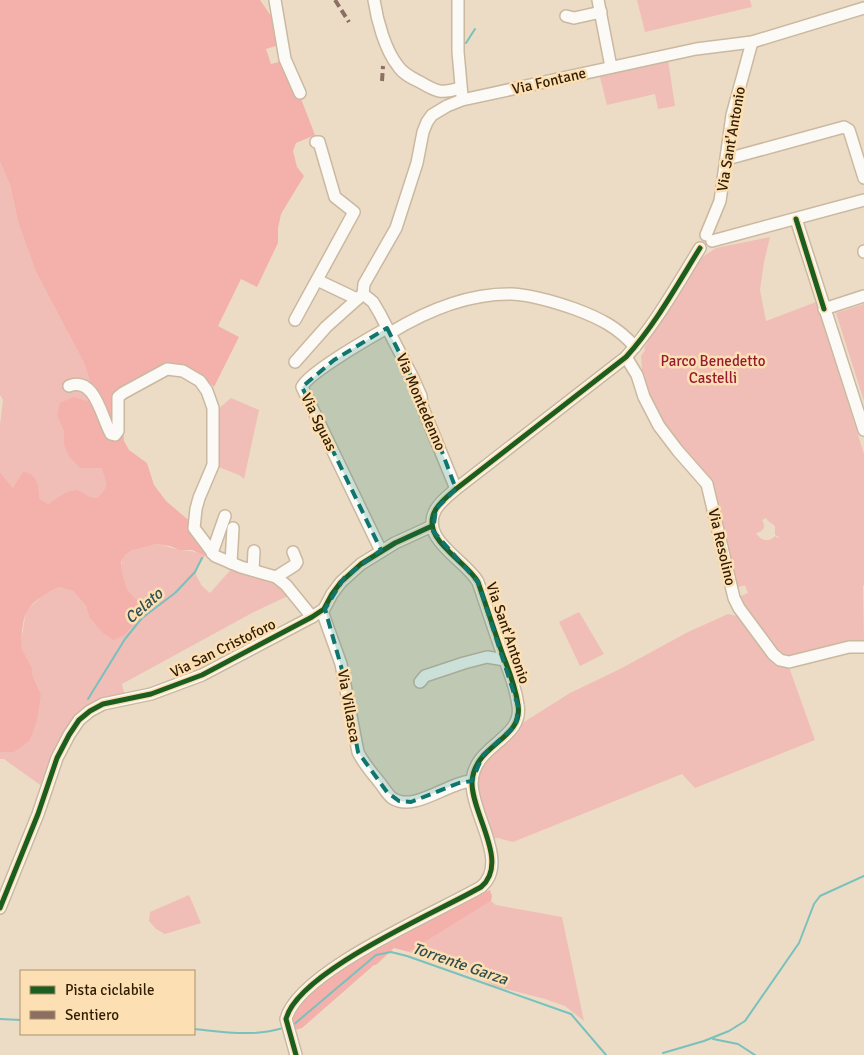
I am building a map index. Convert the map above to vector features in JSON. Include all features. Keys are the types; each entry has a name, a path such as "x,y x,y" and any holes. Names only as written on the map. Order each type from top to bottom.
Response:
{"street":[{"path":"275,0 285,59 300,93"},
{"path":"374,0 388,56 397,66 422,84 439,92 461,94 458,52 458,0"},
{"path":"598,0 611,67"},
{"name":"Via Fontane","path":"295,362 326,327 360,296 364,284 396,228 417,163 422,132 427,122 432,115 447,106 461,94 611,67 696,49 752,42 864,8"},
{"path":"566,16 574,18 601,12"},
{"path":"371,15 378,34 385,41"},
{"name":"Via Sant'Antonio","path":"472,782 480,758 513,729 517,720 518,706 505,660 475,577 444,547 435,535 432,526 434,514 436,509 456,489 626,357 635,347 700,248 697,243 699,238 709,238 720,200 732,115 752,42"},
{"path":"727,159 844,127 849,130 862,164 864,178"},
{"path":"295,320 354,212 335,197 320,142 316,142"},
{"path":"709,238 796,219 864,200"},
{"path":"796,219 864,430"},
{"path":"317,280 360,296"},
{"path":"388,330 420,315 441,308 479,297 511,294 552,302 598,318 615,328 635,347"},
{"name":"Via Montedenno","path":"360,296 373,302 421,396 422,406 456,489"},
{"path":"824,309 864,296"},
{"name":"Via Sguas","path":"381,551 302,387 305,382 334,360 388,330"},
{"name":"Via Resolino","path":"626,357 637,375 644,397 659,426 707,484 734,598 739,608 773,654 780,660 789,662 849,647 864,647"},
{"path":"68,386 73,384 84,385 90,391 104,415 106,426 111,434 115,435 118,431 118,397 123,393 167,369 184,372 200,382 207,390 213,408 213,465 198,498 194,528 215,556 276,577 286,585 312,617"},
{"path":"212,553 225,516"},
{"name":"Via San Cristoforo","path":"0,908 38,814 57,758 79,720 90,710 103,704 151,694 202,675 312,617 322,611 344,578 361,564 381,551 432,526"},
{"path":"231,563 233,528"},
{"path":"253,570 254,551"},
{"path":"276,577 297,562 292,552"},
{"name":"Via Villasca","path":"322,611 344,677 358,752 389,795 403,802 415,802 459,783 472,782"},
{"name":"Via Sant'Antonio","path":"421,679 454,666 487,657 500,647"},
{"name":"Via Sant'Antonio","path":"487,657 505,660"},
{"path":"296,1055 286,1019 294,1004 303,993 341,963 428,914 475,891 487,882 492,868 491,851 474,795 472,782"}],"highlighted area":[{"path":"387,328 421,396 456,489 436,509 433,531 478,582 518,706 516,725 483,755 472,781 459,783 411,802 399,801 387,792 358,752 344,677 325,609 344,578 381,550 302,387 334,360"}],"green space":[{"path":"637,0 750,0 752,7 645,32"},
{"path":"668,60 675,106 658,109 655,94 607,105 599,73"},
{"path":"0,162 10,185 18,222 36,272 84,363 91,384 90,396 87,401 57,415 64,432 64,445 81,468 101,468 106,484 104,490 97,498 78,490 73,490 64,493 48,504 40,499 38,488 13,488 0,472 0,425 3,400 0,395"},
{"name":"Parco Benedetto Castelli","path":"770,237 760,290 766,321 816,302 864,454 864,641 840,643 797,657 789,658 778,653 749,615 739,597 748,593 745,585 736,588 711,483 666,429 643,383 641,356 645,350 644,348 701,258 716,248","holes":["767,518 775,526 775,535 778,538 775,536 770,540 765,540 756,533 764,528 762,520"]},
{"path":"864,304 864,401 836,313"},
{"path":"231,398 259,410 244,479 239,475 216,466 217,410"},
{"path":"156,544 205,556 197,567 196,575 202,586 210,593 234,566 275,578 292,594 252,613 122,684 125,696 88,708 43,787 4,759 0,759 0,752 14,752 41,694 33,677 32,668 20,648 26,611 43,595 59,587 73,591 86,606 89,617 95,624 125,635 137,621 148,613 149,601 134,598 127,591 121,568 123,558 133,550"},
{"path":"579,612 604,654 580,666 559,622"},
{"path":"728,614 741,617 789,667 815,740 695,788 682,774 513,842 498,838 491,839 477,791 478,772 489,755 524,722 570,693 620,669 688,632"},
{"path":"189,895 201,923 165,934 156,929 149,921 150,912"},
{"path":"491,901 496,905 562,917 584,1021 565,1006 495,986 474,975 409,952"}],"shaded area":[{"path":"0,0 260,0 278,26 282,44 266,49 271,64 286,60 315,135 296,143 293,151 297,167 304,176 281,214 278,228 278,243 257,287 241,279 218,326 239,337 214,387 201,375 185,366 165,365 113,395 112,427 102,403 91,384 84,363 36,272 18,222 10,185 0,162"},
{"path":"90,396 103,427 123,430 124,441 129,450 147,463 154,485 166,501 193,524 209,552 205,556 192,550 179,550 170,546 156,544 132,550 125,555 121,562 127,590 136,599 149,601 150,606 148,613 137,621 125,635 113,640 102,632 89,617 86,606 73,591 59,587 35,601 25,617 21,648 32,668 33,677 41,694 37,720 30,740 14,752 0,752 0,472 13,488 23,472 32,475 39,490 40,499 48,504 64,493 73,490 78,490 97,498 104,490 106,484 101,468 80,468 69,456 64,445 64,432 57,415 60,403 73,397 87,401"},
{"path":"490,890 491,901 409,952 394,948 302,1028 295,1030 292,1020 301,1005 328,978 380,946"}],"waterway":[{"name":"Celato","path":"466,43 475,29"},
{"name":"Celato","path":"88,699 125,639 142,618 175,593 195,572 202,558"},
{"name":"Torrente Garza","path":"663,1053 704,1041 729,1031 745,1021 799,943 814,904 820,896 864,876"},
{"name":"Torrente Garza","path":"292,1026 376,955 391,952 571,1014 606,1055"},
{"name":"Torrente Garza","path":"0,1019 20,1020"},
{"name":"Torrente Garza","path":"195,1029 250,1033 283,1028"},
{"path":"713,1039 738,1044 755,1055"}],"marked path":[{"path":"335,0 349,22"},
{"path":"382,81 383,66"}],"cycle path":[{"path":"796,219 824,309"},
{"path":"296,1055 286,1019 296,1001 315,982 372,944 481,887 489,877 492,865 491,852 477,809 472,783 480,759 513,726 518,717 518,705 516,693 478,582 438,539 433,530 432,520 436,509 456,489 626,357 656,318 700,248"},
{"path":"0,908 38,814 57,758 79,720 103,704 151,694 202,675 312,617 324,609 341,582 361,564 395,543 432,526"}]}
